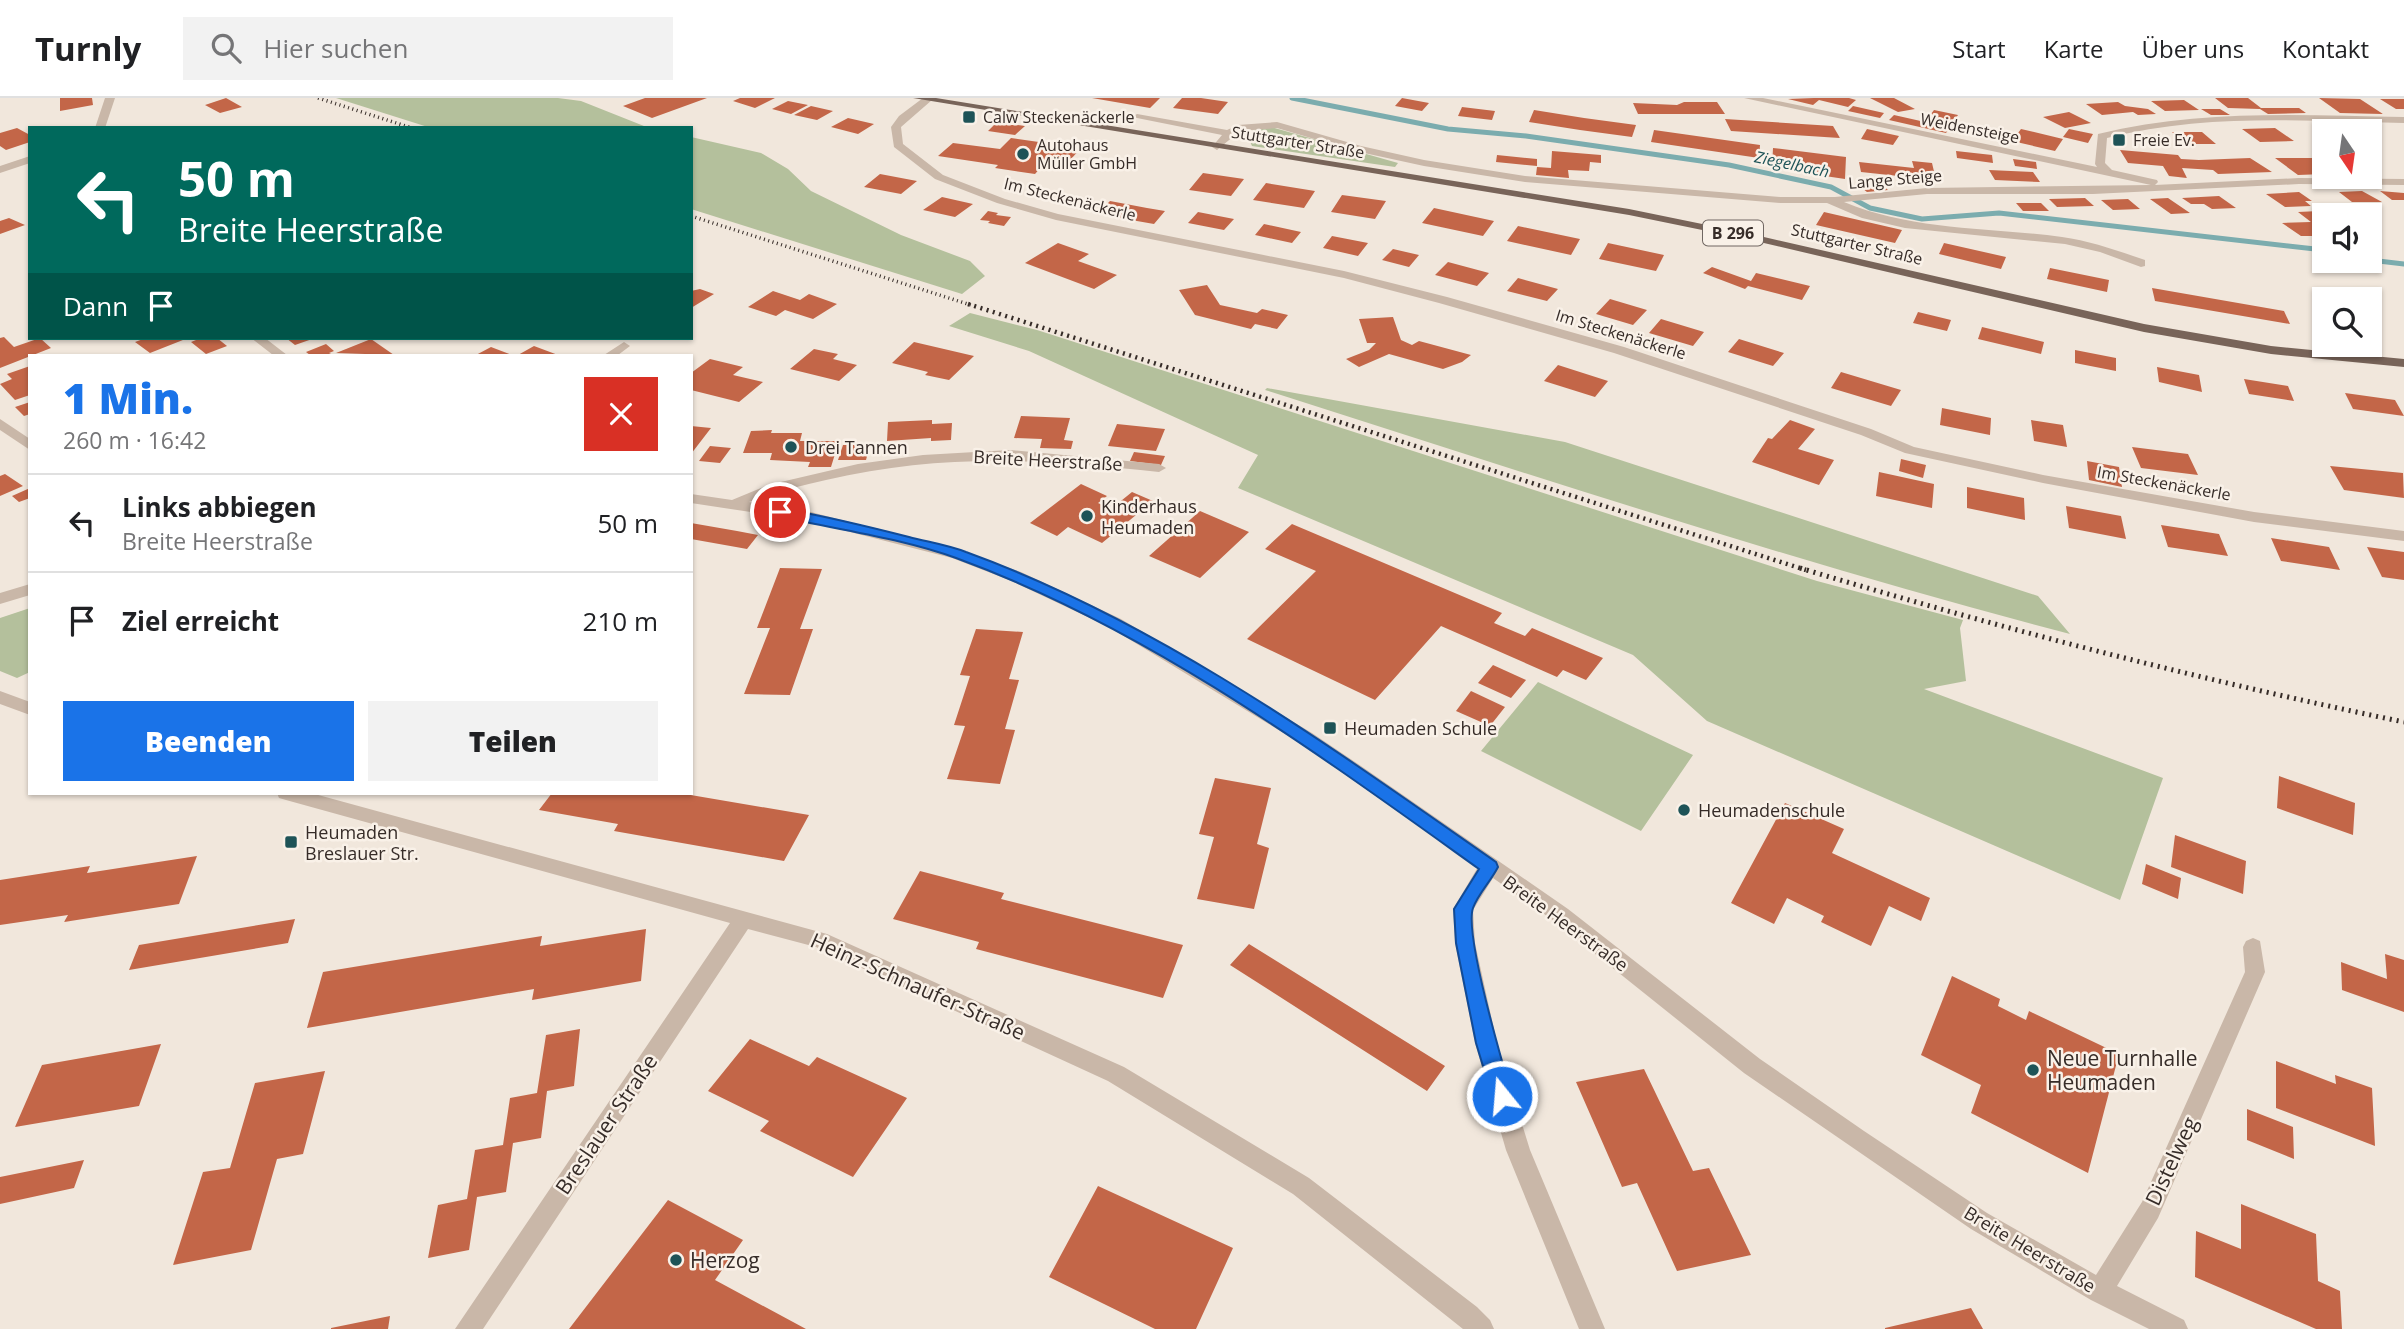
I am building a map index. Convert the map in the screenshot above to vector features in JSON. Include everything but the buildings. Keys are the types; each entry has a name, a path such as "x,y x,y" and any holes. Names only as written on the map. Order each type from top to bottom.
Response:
{"main road":[{"name":"Stuttgarter Straße","path":"923,99 1641,215 1751,237 2072,313 2170,333 2272,350 2404,363"}],"street":[{"path":"101,126 110,98"},
{"name":"Weidensteige","path":"1749,98 2184,188"},
{"name":"Im Steckenäckerle","path":"923,99 896,127 898,145 939,177 1001,201 1056,217 1344,275 1443,300 1619,350 1866,432 1910,450 2043,479 2241,515 2404,536"},
{"name":"Stuttgarter Straße","path":"1136,117 1229,133 1217,148"},
{"path":"2107,171 2100,164 2102,136 2127,128 2222,120 2404,120"},
{"name":"Lange Steige","path":"1229,133 1257,125 1278,125 1359,149 1424,163 1573,185 1780,200 1832,200 1927,191 2184,188 2299,181 2404,183"},
{"path":"2,168 28,160"},
{"name":"Stuttgarter Straße","path":"1832,200 1850,211 1916,228 2071,243 2106,249 2141,263"},
{"path":"260,340 280,354"},
{"path":"611,354 624,345"},
{"path":"0,424 28,445"},
{"name":"Breite Heerstraße","path":"735,504 753,494 832,474 914,459 990,455 1072,458 1159,468"},
{"name":"Breite Heerstraße","path":"693,498 834,522 957,554 1015,576 1115,623 1306,738 1561,915 1752,1066 1979,1221 2100,1291 2175,1329"},
{"path":"0,599 28,590"},
{"path":"0,697 28,708"},
{"name":"Heinz-Schnaufer-Straße","path":"293,795 820,940 1116,1074 1301,1186 1481,1329"},
{"path":"1489,867 1463,909 1465,943 1486,1043 1518,1150 1592,1329"},
{"name":"Breslauer Straße","path":"468,1329 743,920"},
{"name":"Distelweg","path":"2100,1291 2150,1210 2189,1124 2255,972 2253,947"}],"green space":[{"path":"336,98 558,98 581,101 644,126 425,126"},
{"path":"1271,127 1398,163 1395,167 1252,146 1247,135 1253,130"},
{"path":"693,137 761,153 788,169 811,191 901,235 970,261 985,276 962,294 693,210"},
{"path":"970,313 1037,330 1817,581 1963,620 1960,628 1966,681 1924,689 2163,778 2120,900 1707,721 1633,655 1238,488 1258,455 1029,351 949,326"},
{"path":"1267,388 1565,442 2038,596 2070,634 1867,578 1666,517 1265,390"},
{"path":"28,609 28,673 17,678 0,671 0,618"},
{"path":"1538,682 1693,755 1641,831 1481,751"}],"waterway":[{"name":"Ziegelbach","path":"1292,98 1448,129 1526,136 1729,165 1831,187 1870,208 1922,219 1999,213 2312,249"},
{"name":"Ziegelbach","path":"2382,261 2404,264"}],"railway":[{"path":"318,98 406,126"},
{"path":"693,217 974,306"},
{"path":"968,304 1806,570"},
{"path":"1800,568 2100,652 2404,722"}],"place":[{"name":"Calw Steckenäckerle","path":"969,117"},
{"name":"Freie Ev.","path":"2119,140"},
{"name":"Autohaus Müller GmbH","path":"1023,154"},
{"name":"Drei Tannen","path":"791,447"},
{"name":"Kinderhaus Heumaden","path":"1087,516"},
{"name":"Heumaden Schule","path":"1330,728"},
{"name":"Heumadenschule","path":"1684,810"},
{"name":"Heumaden Breslauer Str.","path":"291,842"},
{"name":"Neue Turnhalle Heumaden","path":"2033,1070"},
{"name":"Herzog","path":"676,1260"}],"route":[{"path":"780,512 834,522 957,554 1015,576 1115,623 1306,738 1489,867 1463,909 1465,943 1486,1043 1502,1096"}]}
